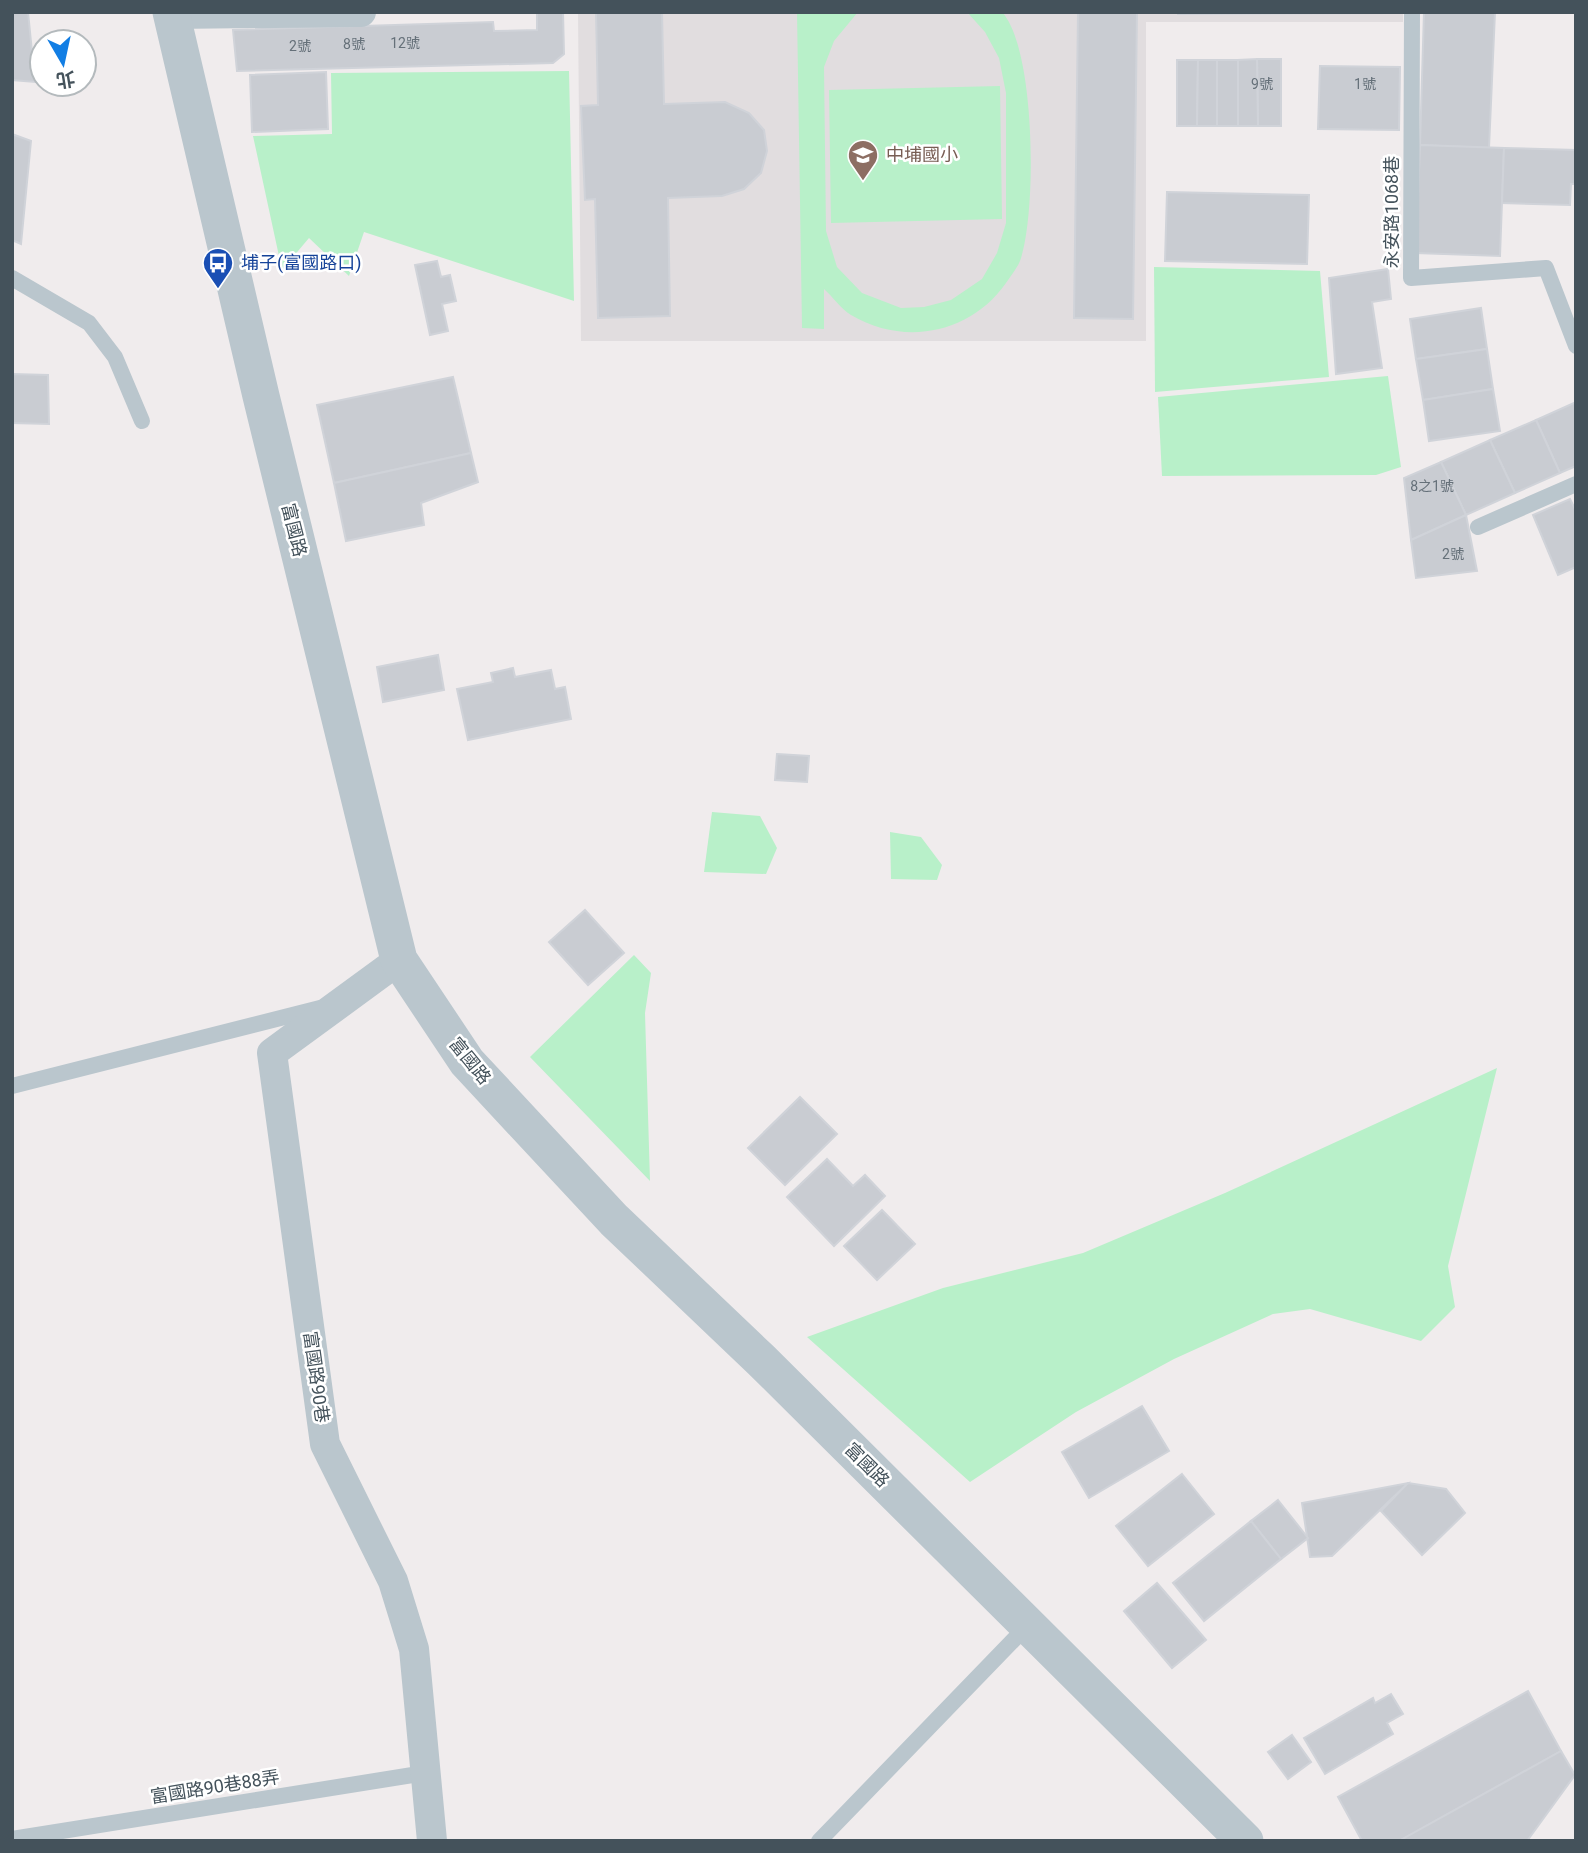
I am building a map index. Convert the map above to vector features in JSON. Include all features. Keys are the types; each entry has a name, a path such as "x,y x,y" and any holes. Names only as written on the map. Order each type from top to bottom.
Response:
{"street":[{"path":"172,13 361,12"},
{"name":"富國路","path":"172,13 264,410 399,960 467,1062 605,1210 761,1360 1245,1841"},
{"name":"富國路90巷","path":"399,960 272,1053 324,1444 393,1581 414,1648 432,1841"}],"lane":[{"name":"永安路1068巷","path":"1412,12 1411,278 1546,268 1576,346"},
{"path":"12,278 89,323 115,357 142,421"},
{"path":"1478,527 1576,484"},
{"path":"12,1086 340,1003"},
{"path":"819,1841 1028,1625"},
{"name":"富國路90巷88弄","path":"12,1839 425,1773"}],"shaded area":[{"name":"中埔國小","path":"578,12 1403,12 1403,22 1146,22 1146,341 581,341"}],"green space":[{"path":"797,12 858,12 834,41 824,67 826,231 837,267 862,293 901,308 924,307 951,300 982,279 997,253 1006,223 1006,93 999,58 985,32 967,12 1002,12 1013,31 1022,60 1027,95 1031,171 1029,207 1026,238 1019,264 992,300 975,314 936,330 893,331 851,315 824,289 824,329 802,328"},
{"path":"569,71 574,301 364,232 349,276 309,238 282,270 253,136 332,134 331,73"},
{"path":"1000,86 1002,219 831,223 829,90"},
{"path":"1154,267 1320,271 1329,377 1155,392"},
{"path":"1388,376 1401,467 1376,475 1162,476 1158,397"},
{"path":"712,812 760,816 777,848 766,874 704,872"},
{"path":"890,832 921,837 942,865 937,880 891,879"},
{"path":"634,955 651,973 645,1013 650,1181 530,1057"},
{"path":"1497,1068 1448,1266 1455,1307 1421,1341 1310,1309 1273,1314 1174,1359 1076,1412 970,1482 807,1337 943,1288 1083,1253 1225,1193"}],"building":[{"path":"12,12 28,12 28,81 12,80"},
{"path":"537,12 563,12 564,54 553,63 237,71 233,30 493,22 494,31 537,30"},
{"path":"596,12 662,12 664,104 725,102 749,113 764,130 767,151 761,173 744,189 722,196 668,198 670,316 598,318 595,199 585,200 581,106 598,105"},
{"path":"1078,12 1137,12 1133,319 1074,318"},
{"path":"1392,12 1392,13 1178,14"},
{"path":"1424,12 1495,12 1489,148 1420,145"},
{"path":"1257,59 1281,59 1281,126 1258,126"},
{"path":"1257,59 1258,126 1238,126 1238,60"},
{"path":"1177,60 1198,60 1197,126 1177,126"},
{"path":"1198,60 1217,60 1217,126 1197,126"},
{"path":"1217,60 1238,60 1238,126 1217,126"},
{"path":"1320,66 1400,67 1399,130 1318,129"},
{"path":"326,72 328,129 252,132 250,75"},
{"path":"12,134 31,141 21,244 12,240"},
{"path":"1420,145 1504,148 1500,256 1416,253"},
{"path":"1504,148 1576,150 1576,184 1571,184 1570,205 1502,203"},
{"path":"1167,192 1309,195 1307,264 1165,261"},
{"path":"437,261 441,277 450,275 456,301 442,304 448,331 430,335 415,265"},
{"path":"1388,269 1391,299 1372,302 1382,368 1336,374 1329,278"},
{"path":"1481,308 1487,349 1416,359 1410,319"},
{"path":"1487,349 1493,389 1423,400 1416,359"},
{"path":"12,374 48,375 49,424 12,423"},
{"path":"453,377 471,453 334,483 317,405"},
{"path":"1493,389 1500,431 1429,441 1423,400"},
{"path":"1576,402 1576,466 1560,473 1536,420"},
{"path":"1536,420 1560,473 1515,493 1490,440"},
{"path":"1490,440 1515,493 1466,515 1441,462"},
{"path":"471,453 478,482 421,503 424,525 346,541 334,483"},
{"path":"1441,462 1466,515 1411,540 1404,478"},
{"path":"1570,499 1576,511 1576,567 1558,575 1533,515"},
{"path":"1466,515 1477,571 1416,578 1411,540"},
{"path":"438,655 444,690 383,702 377,667"},
{"path":"513,668 515,677 551,670 555,689 565,687 571,719 468,740 457,689 493,682 491,673"},
{"path":"777,754 809,756 807,782 775,780"},
{"path":"585,910 624,953 588,985 549,942"},
{"path":"800,1097 837,1134 785,1185 748,1148"},
{"path":"827,1159 853,1186 865,1175 885,1196 834,1246 787,1197"},
{"path":"882,1210 915,1244 877,1280 844,1246"},
{"path":"1142,1406 1169,1451 1089,1498 1062,1452"},
{"path":"1182,1474 1214,1514 1148,1566 1116,1526"},
{"path":"1408,1483 1446,1489 1465,1513 1422,1555 1381,1511"},
{"path":"1408,1483 1332,1556 1310,1557 1302,1503"},
{"path":"1278,1500 1308,1538 1281,1559 1251,1521"},
{"path":"1251,1521 1281,1559 1204,1621 1173,1583"},
{"path":"1157,1583 1206,1640 1172,1668 1124,1611"},
{"path":"1528,1691 1561,1751 1399,1841 1362,1841 1338,1797"},
{"path":"1391,1694 1403,1714 1387,1723 1393,1734 1325,1774 1304,1738 1373,1698 1375,1703"},
{"path":"1292,1735 1311,1762 1288,1779 1268,1752"},
{"path":"1561,1751 1575,1775 1527,1841 1399,1841"}],"place":[{"name":"中埔國小","path":"863,182"},
{"name":"埔子(富國路口)","path":"218,290"}]}
